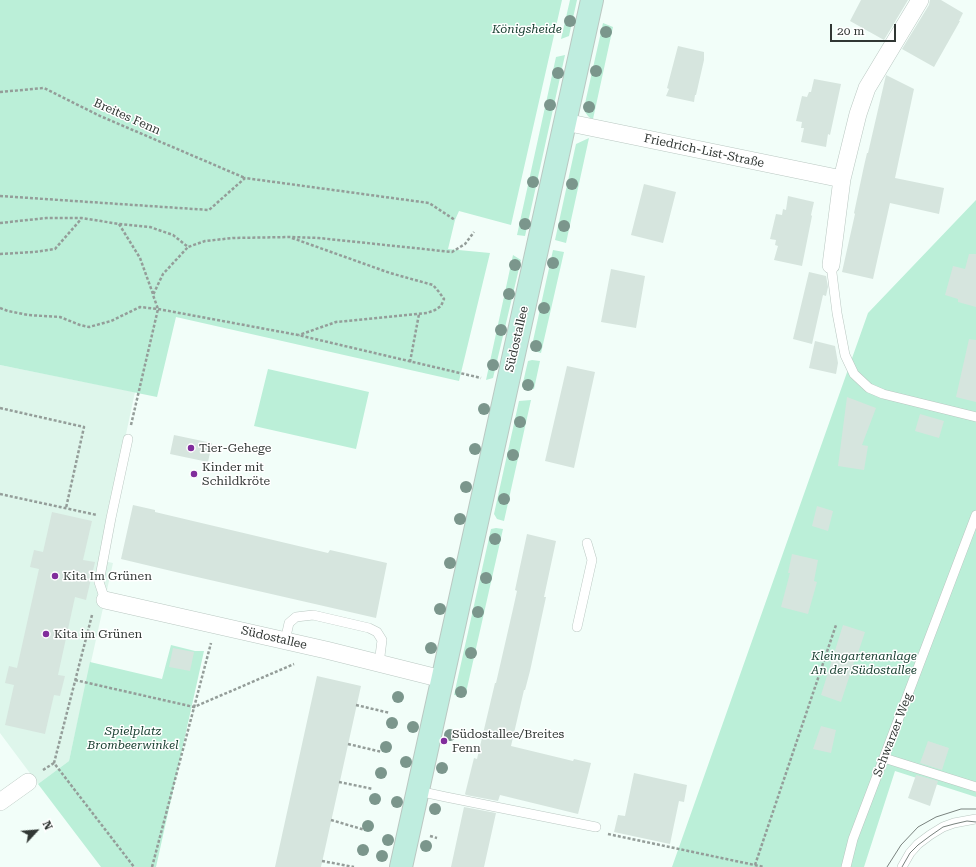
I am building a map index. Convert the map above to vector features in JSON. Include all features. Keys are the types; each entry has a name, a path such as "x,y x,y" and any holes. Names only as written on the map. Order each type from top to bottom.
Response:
{"street":[{"name":"Südostallee","path":"401,867 592,0"},
{"path":"831,265 842,179 858,114 867,88 920,0"},
{"name":"Friedrich-List-Straße","path":"565,122 842,179"},
{"name":"Südostallee","path":"105,600 326,650 442,679"},
{"path":"0,802 28,782"}],"lane":[{"path":"831,265 837,312 845,356 854,374 868,388 883,394 976,417"},
{"path":"105,600 99,582 128,439"},
{"name":"Schwarzer Weg","path":"846,867 853,839 976,515"},
{"path":"577,627 592,560 587,542"},
{"path":"285,641 289,623 296,617 312,615 369,628 377,632 382,640 379,664"},
{"path":"884,758 976,787"},
{"path":"418,791 596,827"},
{"path":"902,867 910,853 918,844 930,835 943,827 954,823 976,819"},
{"path":"965,821 976,825"}],"path":[{"name":"Breites Fenn","path":"0,92 44,88 100,116 245,178 429,203 455,220"},
{"path":"0,196 209,210 245,178"},
{"path":"0,223 46,218 82,218 150,227 172,234 188,247"},
{"path":"0,254 55,249 82,218"},
{"path":"119,224 140,258 158,309 128,439"},
{"path":"153,295 163,274 188,247 205,241 233,238 319,238 452,252 465,244 474,232"},
{"path":"290,237 390,273 434,285 444,299 441,306 427,314 336,322 298,335"},
{"path":"0,308 28,315 60,317 89,327 111,322 140,307 158,309 298,335 481,378"},
{"path":"410,362 419,314"},
{"path":"0,408 84,427 66,508"},
{"path":"0,494 111,518"},
{"path":"105,600 95,604 54,762 134,867"},
{"path":"755,865 836,625"},
{"path":"75,680 194,707 326,650"},
{"path":"152,867 206,662"},
{"path":"356,705 390,713"},
{"path":"348,744 382,752"},
{"path":"339,782 374,789"},
{"path":"331,820 365,830"},
{"path":"596,827 610,835 764,867"},
{"path":"322,861 354,867"}],"shaded area":[{"name":"Kita Im Grünen","path":"0,365 135,392 99,560 113,563 69,761 38,784 0,733"}],"green space":[{"name":"Königsheide","path":"0,0 562,0 511,225 459,211 455,220 448,249 490,253 459,381 176,317 157,397 0,365"},
{"path":"570,0 577,0 569,36 561,39"},
{"path":"603,23 613,27 593,119 588,116 584,108"},
{"path":"565,55 525,236 517,235 556,57"},
{"path":"589,138 566,243 555,240 576,144"},
{"name":"Kleingartenanlage An der Südostallee","path":"976,200 976,797 895,771 864,867 672,867 868,313"},
{"path":"553,250 564,252 541,353 531,350"},
{"path":"513,255 521,260 493,378 486,380"},
{"path":"528,361 540,361 534,389 522,387"},
{"path":"268,369 369,392 356,449 254,426"},
{"path":"531,400 504,521 497,519 494,514 519,401"},
{"path":"491,529 503,529 465,697 454,695"},
{"name":"Spielplatz Brombeerwinkel","path":"171,645 195,651 204,651 156,867 101,867 38,784 69,761 90,662 162,679"}],"building":[{"path":"861,0 908,0 884,40 850,21"},
{"path":"930,0 941,0 963,13 934,67 902,49 929,5"},
{"path":"678,46 704,52 704,60 694,102 666,96 669,89 667,88"},
{"path":"886,75 914,89 895,178 944,188 939,214 890,203 873,279 842,272 864,166"},
{"path":"814,79 841,84 826,147 801,142 804,128 801,128 802,122 796,121 802,96 807,97 809,92 811,92"},
{"path":"644,184 676,192 663,243 631,235"},
{"path":"788,196 814,202 802,266 774,260 778,246 775,245 776,240 770,239 776,214 782,215 783,209 786,210"},
{"path":"969,254 976,254 976,307 958,302 958,299 945,295 953,266 965,269"},
{"path":"611,269 645,276 636,328 601,322"},
{"path":"809,272 826,276 828,287 826,296 823,295 812,344 793,339"},
{"path":"969,339 976,340 976,402 956,397"},
{"path":"815,341 835,346 838,363 836,374 809,368"},
{"path":"567,366 595,372 574,468 545,461"},
{"path":"847,397 876,408 862,445 868,446 864,470 838,466"},
{"path":"920,414 944,421 939,438 915,431"},
{"name":"Tier-Gehege","path":"174,435 212,443 208,462 170,454"},
{"path":"133,505 155,510 155,512 328,553 330,550 387,563 376,618 121,559"},
{"path":"817,506 833,511 828,531 812,526"},
{"name":"Kita im Grünen","path":"52,512 92,521 83,560 95,562 86,600 75,597 58,675 65,676 60,696 54,695 45,734 5,725 14,685 5,683 9,666 17,668 39,569 30,567 34,550 43,552"},
{"path":"527,534 556,541 530,671 511,746 573,761 574,759 591,763 578,814 500,795 498,801 465,794 474,758 477,759 496,683 517,591 515,590"},
{"path":"792,554 818,560 814,581 817,582 808,614 781,607 790,573 788,573"},
{"path":"843,625 865,632 841,702 821,695"},
{"path":"173,648 194,652 190,671 169,667"},
{"path":"317,676 361,686 321,867 275,867"},
{"path":"821,726 836,730 831,753 813,749"},
{"path":"928,741 949,748 942,770 920,763"},
{"path":"634,773 687,785 684,802 679,801 670,844 614,832 618,815 625,816"},
{"path":"916,775 938,781 930,806 908,798"},
{"path":"464,807 496,813 484,867 451,867"}],"tram line":[{"path":"887,867 901,845 918,827 936,817 961,809 976,809"},
{"path":"902,867 910,853 918,845 943,827 967,821 976,822"}],"place":[{"name":"Tier-Gehege","path":"191,448"},
{"name":"Kinder mit Schildkröte","path":"194,474"},
{"name":"Kita Im Grünen","path":"55,576"},
{"name":"Kita im Grünen","path":"46,634"},
{"name":"Südostallee/Breites Fenn","path":"444,741"}]}
